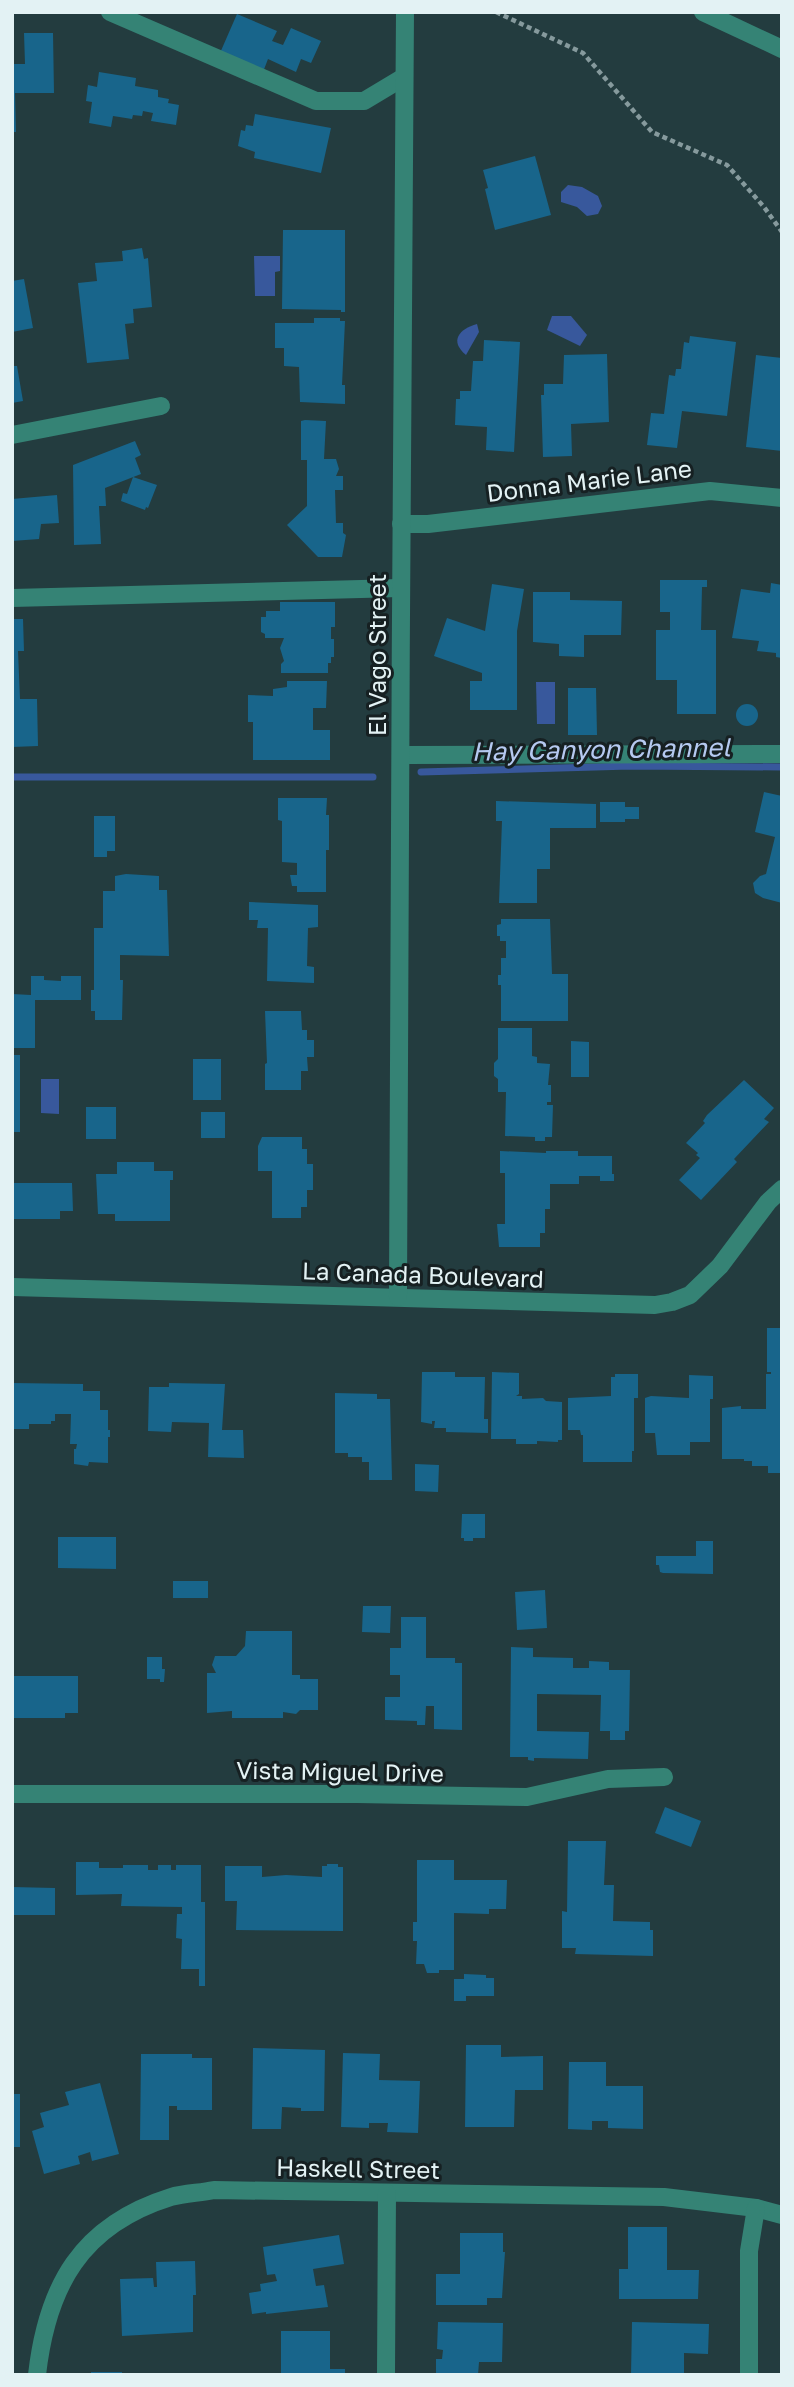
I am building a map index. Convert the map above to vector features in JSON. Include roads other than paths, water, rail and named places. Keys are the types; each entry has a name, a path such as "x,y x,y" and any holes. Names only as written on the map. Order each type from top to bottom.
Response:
{"street":[{"path":"110,12 316,101 363,101 404,77"},
{"name":"El Vago Street","path":"398,1297 405,12"},
{"path":"703,12 782,49"},
{"path":"12,435 161,406"},
{"name":"Donna Marie Lane","path":"401,524 428,524 710,491 782,498"},
{"path":"12,598 400,588"},
{"path":"402,755 782,754"},
{"name":"La Canada Boulevard","path":"12,1287 644,1306 672,1302 690,1295 720,1266 768,1202 782,1189"},
{"name":"Vista Miguel Drive","path":"12,1794 527,1797 608,1779 664,1777"},
{"name":"Haskell Street","path":"37,2375 44,2326 71,2265 99,2233 133,2213 172,2197 214,2190 664,2197 756,2208 782,2215"},
{"path":"386,2375 387,2193"},
{"path":"750,2375 750,2251 756,2208"}],"water":[{"path":"568,185 582,187 598,196 602,206 598,214 587,216 577,207 561,202 561,192"},
{"path":"254,256 280,256 280,271 275,272 275,296 255,296"},
{"path":"552,316 571,316 587,335 580,346 547,330"},
{"path":"477,324 479,332 466,355 458,345 458,336 465,329"},
{"path":"536,682 555,682 555,724 537,724"},
{"path":"41,1079 59,1079 59,1114 41,1113"}],"waterway":[{"name":"Hay Canyon Channel","path":"421,772 630,766 782,767"},
{"path":"12,777 373,777"}]}
